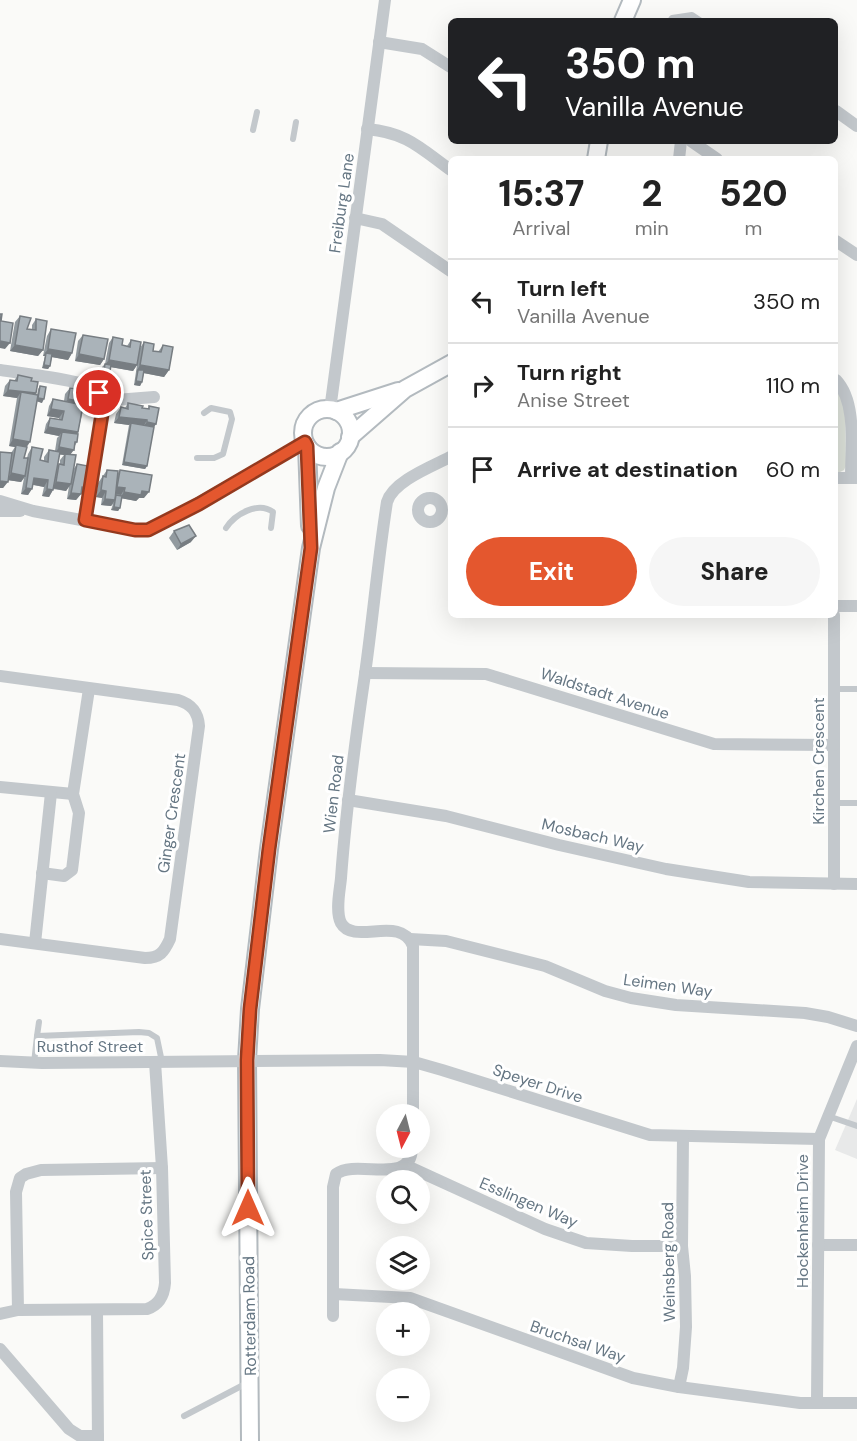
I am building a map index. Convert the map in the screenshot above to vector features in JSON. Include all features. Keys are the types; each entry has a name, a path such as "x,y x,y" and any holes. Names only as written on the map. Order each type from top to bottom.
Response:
{"street":[{"name":"Freiburg Lane","path":"333,410 355,218 384,0"},
{"path":"624,18 632,0"},
{"path":"379,42 422,49 448,65"},
{"path":"838,112 857,126"},
{"path":"367,129 391,132 407,138 448,168"},
{"path":"695,144 713,156"},
{"path":"355,218 377,222 388,227 448,269"},
{"path":"838,242 857,255"},
{"path":"350,437 405,389 448,365"},
{"path":"0,370 89,385 99,393 103,401 101,425 85,520"},
{"path":"838,383 846,393 851,409 854,478 838,478"},
{"path":"333,410 348,422 350,437 340,453 329,457 322,456 316,454 306,444 303,431 307,420 315,412 333,410 405,389"},
{"path":"103,401 154,397"},
{"path":"0,501 33,510 135,530 148,530 306,444"},
{"name":"Rotterdam Road","path":"306,444 311,548"},
{"name":"Rotterdam Road","path":"250,1441 247,1060 250,1009 269,849 311,548 326,488 340,453"},
{"name":"Wien Road","path":"410,939 401,932 357,931 346,928 339,915 339,905 348,800 389,496 402,483 448,458"},
{"path":"0,511 33,510"},
{"path":"838,606 857,606"},
{"name":"Kirchen Crescent","path":"834,618 834,884"},
{"name":"Waldstadt Avenue","path":"365,674 486,674 714,744 834,745"},
{"name":"Ginger Crescent","path":"0,676 178,700 191,705 199,726 170,939 160,956 145,958 0,939"},
{"path":"42,873 64,876 71,871 79,813 73,794 88,689"},
{"path":"0,787 73,794"},
{"path":"34,942 51,793"},
{"name":"Mosbach Way","path":"348,800 446,816 666,869 749,882 834,884"},
{"path":"834,884 857,884"},
{"path":"410,939 414,952 413,1104"},
{"name":"Leimen Way","path":"410,939 446,941 544,966 604,991 631,998 676,1005 805,1013 857,1026"},
{"name":"Hockenheim Drive","path":"817,1403 819,1139 857,1046"},
{"name":"Rusthof Street","path":"0,1061 34,1063 247,1060"},
{"name":"Speyer Drive","path":"247,1060 414,1062 639,1133 683,1137 819,1139"},
{"name":"Spice Street","path":"0,1314 18,1310 147,1309 157,1304 164,1294 158,1062"},
{"name":"Weinsberg Road","path":"679,1387 684,1368 686,1335 682,1246 683,1137"},
{"path":"333,1316 333,1187 336,1174 344,1169 352,1168 389,1170 405,1165 411,1158"},
{"name":"Esslingen Way","path":"405,1165 535,1224 586,1243 621,1246 682,1246"},
{"path":"18,1310 16,1192 20,1178 41,1170 162,1168"},
{"path":"818,1245 857,1245"},
{"name":"Bruchsal Way","path":"334,1294 410,1298 611,1371 679,1387 800,1403 857,1403"},
{"path":"0,1349 69,1429 80,1436 98,1439 98,1310"}],"lane":[{"path":"672,18 692,15 696,18"},
{"path":"253,130 256,112"},
{"path":"293,139 296,122"},
{"path":"197,458 214,458 223,454 232,419 230,412 225,410 211,408 204,413"},
{"path":"226,528 240,513 257,508 272,511 271,528"},
{"path":"834,688 857,689"},
{"path":"834,803 857,803"},
{"path":"34,1063 41,1036 39,1023"},
{"path":"41,1036 114,1032 149,1033 157,1038 158,1062"},
{"path":"828,1116 857,1126"},
{"path":"184,1416 249,1382"}],"shaded area":[{"path":"838,389 845,398 846,466 838,473"},
{"path":"857,1099 857,1159 835,1150"}],"building":[{"path":"0,314 2,314 1,321 13,323 10,343 0,341"},
{"path":"20,316 31,318 27,329 36,330 36,319 47,321 43,350 15,345"},
{"path":"51,329 76,333 72,353 48,349"},
{"path":"83,335 108,339 104,359 79,354"},
{"path":"113,337 123,339 122,345 130,347 131,340 141,342 137,365 109,360"},
{"path":"144,342 154,344 153,351 161,352 163,345 173,347 169,370 140,365"},
{"path":"46,353 52,354 50,366 44,365"},
{"path":"105,364 111,365 109,377 103,376"},
{"path":"138,370 144,370 142,382 136,381"},
{"path":"18,375 38,382 36,393 8,390 10,380 17,381"},
{"path":"40,386 46,387 44,399 38,398"},
{"path":"78,386 91,388 90,394 98,395 96,405 68,399 70,388 77,389"},
{"path":"21,392 38,395 30,442 13,439"},
{"path":"53,399 83,405 78,432 48,427 50,418 62,420 64,411 51,409"},
{"path":"128,403 143,406 142,408 149,409 149,406 159,408 156,424 147,422 147,420 119,417 121,407 128,409"},
{"path":"131,423 154,427 147,466 124,462"},
{"path":"62,432 78,434 74,450 59,447"},
{"path":"16,445 27,447 24,458 28,458 25,476 11,473"},
{"path":"32,447 43,449 40,460 48,462 49,450 60,452 53,490 47,489 48,480 34,478 32,489 26,488"},
{"path":"0,452 12,453 8,482 0,481"},
{"path":"65,454 76,455 71,484 56,482 59,464 64,465"},
{"path":"77,464 88,466 87,474 90,474 88,488 82,487 81,494 71,493"},
{"path":"107,470 118,471 115,500 105,499 106,491 101,490 103,476 106,477"},
{"path":"120,470 152,475 149,492 142,491 141,495 124,492 125,488 117,487"},
{"path":"116,495 122,496 120,508 114,507"},
{"path":"189,525 196,536 181,544 174,531"}],"route":[{"path":"99,393 103,401 103,408 85,520 135,530 148,530 199,504 305,442 307,446 311,548 269,849 250,1009 247,1060 248,1208"}]}
